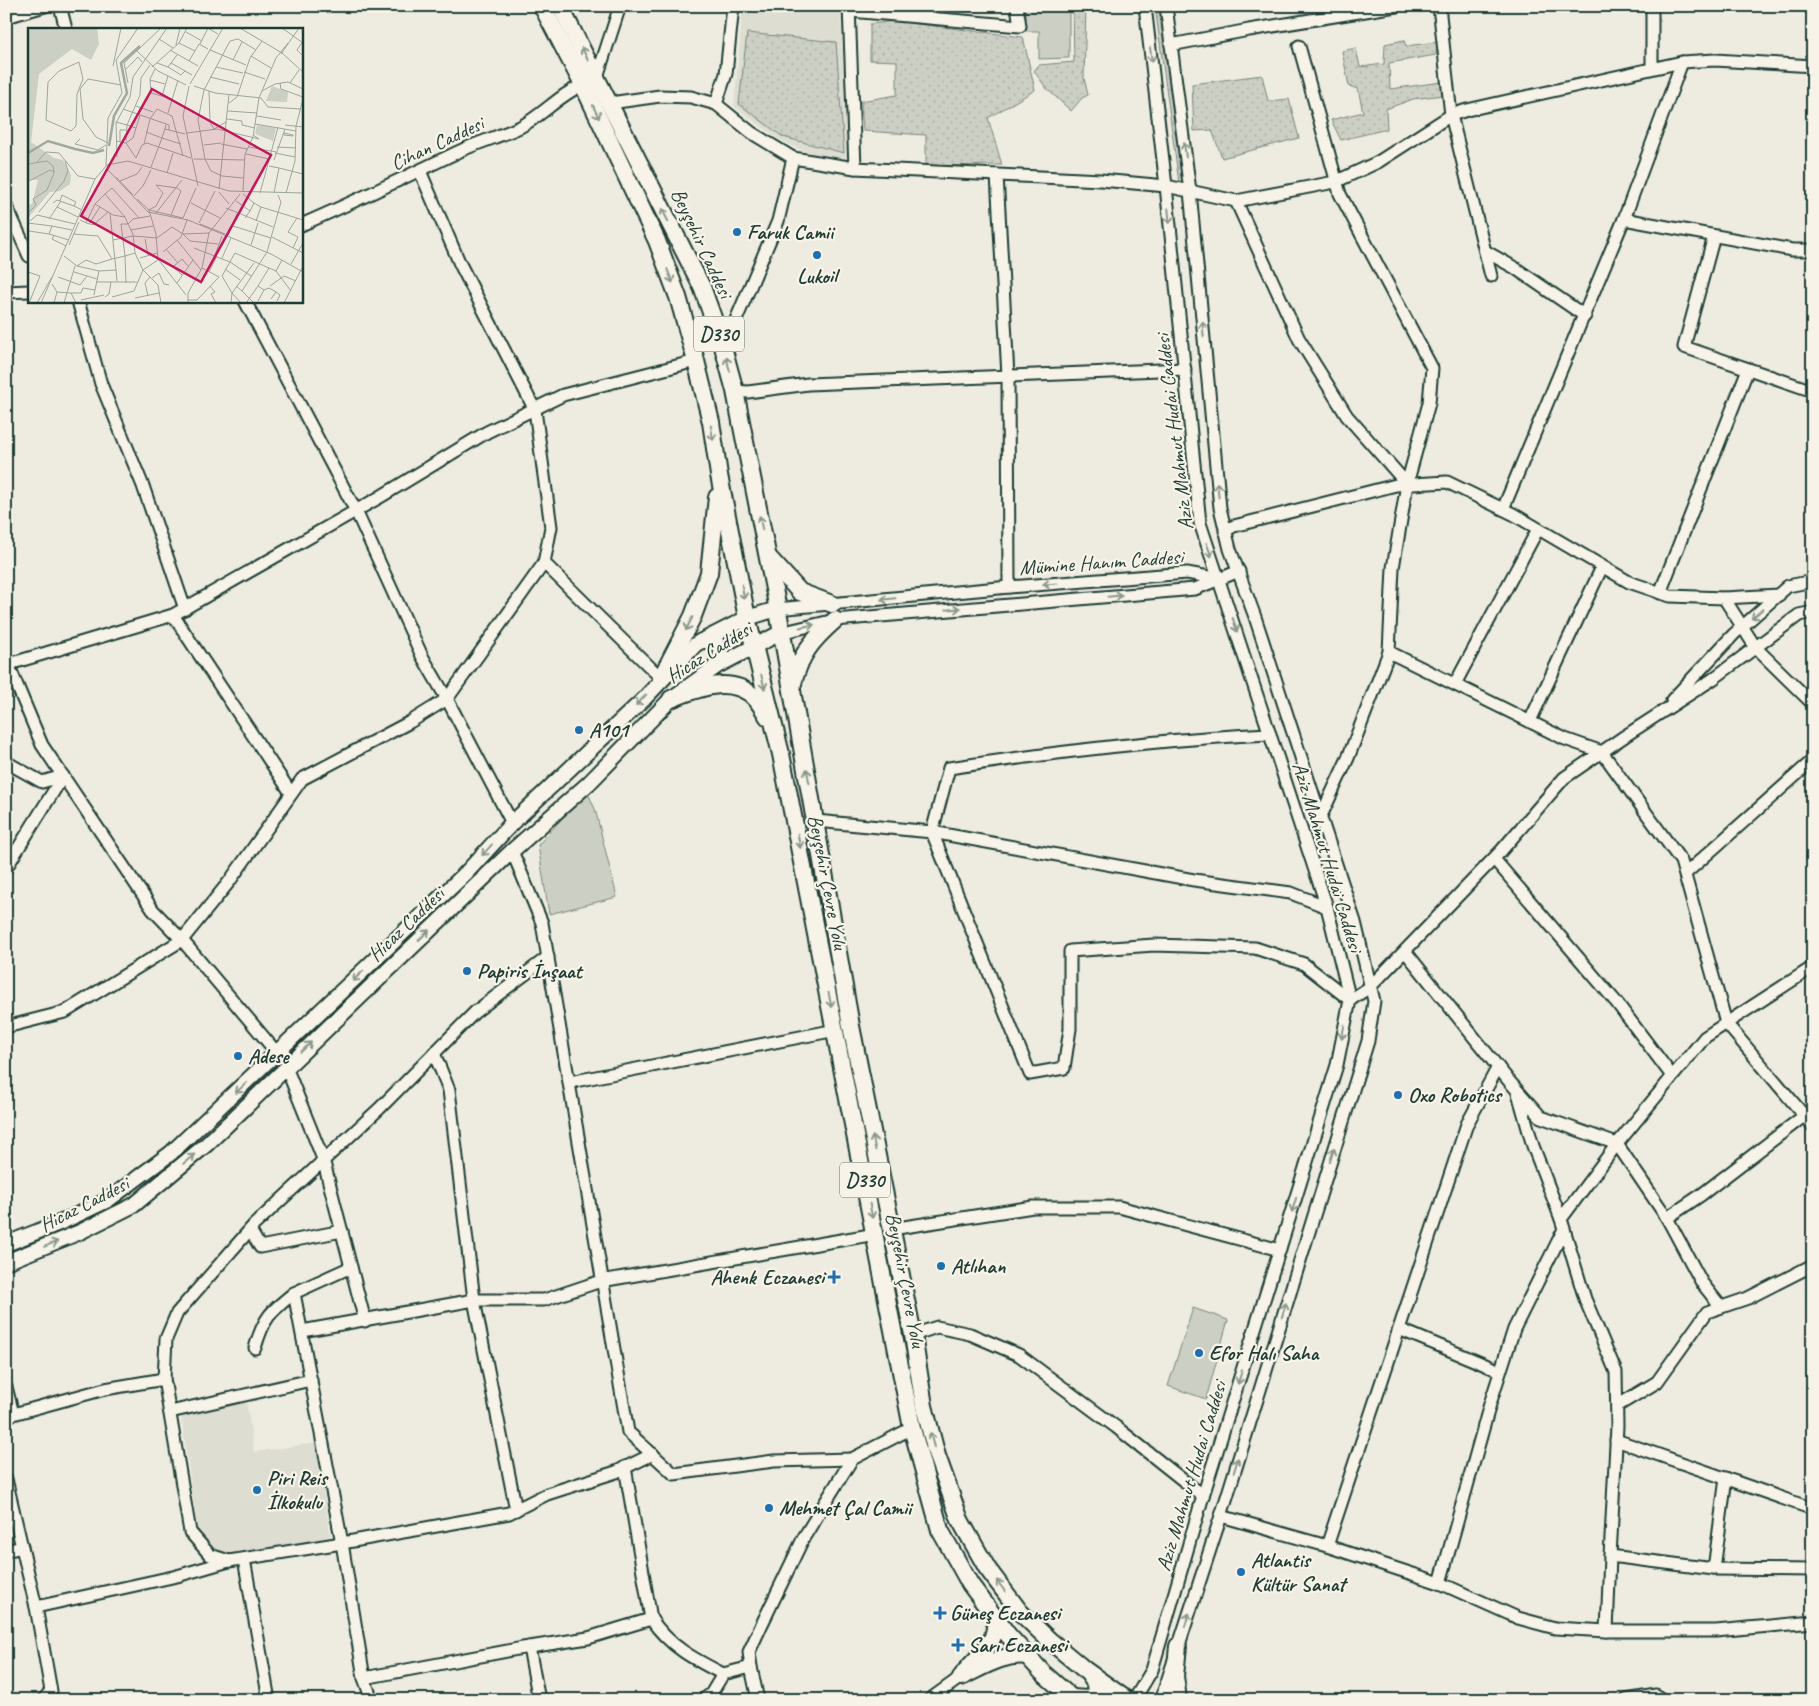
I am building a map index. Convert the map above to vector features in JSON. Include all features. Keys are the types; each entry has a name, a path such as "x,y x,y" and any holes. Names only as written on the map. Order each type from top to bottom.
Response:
{"highway":[{"name":"Beyşehir Caddesi","path":"542,6 590,81 610,103 702,287 722,343 735,391 791,692"},
{"name":"Beyşehir Caddesi","path":"560,6 657,241 678,297 711,422 719,475 747,618"},
{"path":"661,678 694,616 709,573 715,533 719,475"},
{"path":"767,555 800,592 833,612 804,651 791,692"},
{"name":"Beyşehir Çevre Yolu","path":"747,618 782,754 836,1030 884,1232 913,1335 924,1406 937,1456 960,1520 987,1568 1020,1612 1048,1640 1084,1670 1127,1700"},
{"path":"671,699 697,688 714,685 738,688 754,696 774,727"},
{"name":"Beyşehir Çevre Yolu","path":"791,692 816,821 851,1026 884,1232 912,1428 940,1530 970,1584 995,1618 1069,1699"},
{"path":"961,1677 994,1640 997,1630 995,1618"},
{"path":"1178,1646 1175,1676 1178,1700"},
{"path":"961,1677 1003,1657 1028,1656"},
{"path":"1069,1699 1087,1699 1096,1695 1096,1683 1084,1670"}],"main road":[{"name":"Hicaz Caddesi","path":"6,1244 64,1221 108,1200 171,1153 466,873 512,823 643,700 661,678 700,641 747,618 777,609"},
{"name":"Hicaz Caddesi","path":"6,1262 80,1232 134,1205 207,1144 512,851 589,783 671,699 714,668 754,645 780,633"},
{"path":"700,641 715,641 722,649 722,655 714,668"}],"street":[{"path":"6,17 45,6"},
{"path":"60,6 66,28"},
{"path":"590,81 620,6"},
{"path":"716,104 726,74 733,6"},
{"path":"855,168 849,8 1020,26 1017,6"},
{"name":"Aziz Mahmut Hudai Caddesi","path":"1134,1700 1152,1670 1203,1496 1336,1065 1350,1000 1327,907 1200,523 1166,186 1145,6"},
{"name":"Aziz Mahmut Hudai Caddesi","path":"1160,1700 1221,1516 1368,1041 1374,1001 1356,922 1239,571 1220,508 1190,191 1166,6"},
{"path":"1171,45 1396,6"},
{"path":"1439,6 1451,114 1491,276"},
{"path":"1652,6 1652,68"},
{"path":"1299,46 1340,194 1432,368 1429,403 1407,484 1393,568 1390,652 1348,758 1321,816"},
{"path":"610,103 660,96 691,97 716,104 752,133 793,158 855,168 1101,180 1166,186 1236,201 1336,182 1378,162 1451,114 1682,62 1715,60 1813,66"},
{"path":"1503,509 1624,219 1682,62"},
{"name":"Cihan Caddesi","path":"302,225 364,198 461,150 521,126 563,98 570,90 590,81"},
{"path":"722,343 730,334 778,221 793,158"},
{"path":"6,1027 65,1012 182,940 229,882 302,779 447,699 544,562 551,527 535,410 460,264 420,171"},
{"path":"997,175 1008,376 1009,587"},
{"path":"1236,201 1299,339 1347,416 1407,484"},
{"path":"6,205 28,254"},
{"path":"1624,219 1792,250 1813,250"},
{"path":"1714,236 1684,347 1813,391"},
{"path":"1485,251 1516,268 1585,316"},
{"path":"6,292 28,291"},
{"path":"78,302 101,384 143,486 185,609"},
{"path":"246,302 356,511 422,656 447,699 453,714 512,823"},
{"path":"277,1053 182,940 153,910 42,745 7,663 173,615 356,511 487,432 563,395 696,361"},
{"path":"735,391 748,392 808,384 1185,369"},
{"path":"1660,593 1748,369"},
{"path":"1226,531 1234,526 1305,506 1407,484 1446,482 1503,509 1629,582 1660,593 1670,596 1724,598 1778,595"},
{"path":"1455,684 1538,529"},
{"path":"544,562 661,678"},
{"path":"1530,722 1602,567"},
{"path":"1220,579 1239,571"},
{"name":"Mümine Hanım Caddesi","path":"833,612 1009,587 1187,573 1220,579"},
{"name":"Mümine Hanım Caddesi","path":"777,609 833,612 1195,589 1220,579"},
{"path":"1659,714 1742,627 1788,586 1813,581"},
{"path":"1724,598 1756,648 1813,704"},
{"name":"Hicaz Caddesi","path":"780,633 833,612"},
{"path":"1270,734 1222,736 1016,758 949,768 932,832 1030,1074 1064,1068 1070,1029 1070,950 1154,945 1255,948 1304,964 1350,1000 1370,987 1406,951 1494,859 1564,778 1713,679 1799,615 1813,612"},
{"path":"173,615 292,794"},
{"path":"1390,652 1565,739 1602,752 1681,861 1726,1023 1809,1112 1813,1126"},
{"path":"1685,874 1813,760"},
{"path":"6,762 42,782 63,776"},
{"path":"6,868 63,776"},
{"path":"816,821 932,832 1194,880 1291,893 1327,907"},
{"path":"512,851 542,923 628,1432 674,1474 774,1461 852,1459 912,1428"},
{"path":"1494,859 1617,1003 1672,1076"},
{"path":"1406,951 1498,1067 1541,1117 1617,1144 1667,1218 1702,1283 1721,1307"},
{"path":"229,1561 210,1555 190,1532 164,1379 166,1339 177,1313 250,1230 323,1159 380,1108 475,1012 548,957"},
{"path":"1440,1582 1500,1371 1514,1329 1562,1224 1617,1144 1704,1037 1813,967"},
{"path":"570,1082 836,1030"},
{"path":"434,1053 449,1090 474,1300 516,1510"},
{"path":"286,1067 323,1159 365,1321"},
{"path":"1327,1546 1467,1124 1498,1067"},
{"path":"1517,1090 1533,1146 1562,1224 1585,1299 1616,1372 1616,1440 1607,1631"},
{"path":"1667,1218 1701,1195 1809,1112"},
{"path":"302,1331 474,1300 544,1300 601,1281 1033,1207 1119,1207 1280,1250"},
{"path":"250,1230 260,1247 342,1231"},
{"path":"1617,1406 1657,1382 1707,1312 1756,1294 1813,1265"},
{"path":"255,1348 262,1324 273,1310 294,1293 351,1266"},
{"path":"294,1293 342,1543 364,1678 372,1700"},
{"path":"913,1335 937,1327 970,1334 1018,1355 1116,1427 1203,1496"},
{"path":"1399,1329 1500,1371"},
{"path":"6,1388 10,1415 105,1389 164,1379"},
{"path":"170,1412 311,1380"},
{"path":"1616,1440 1813,1510"},
{"path":"36,1607 177,1576 229,1561 509,1513 546,1494 625,1467 653,1454"},
{"path":"758,1700 750,1667 749,1652 804,1537 852,1459"},
{"path":"625,1467 652,1619 663,1637 690,1656 723,1674 750,1667"},
{"path":"1714,1569 1726,1478"},
{"path":"6,1479 36,1607 51,1691 44,1700"},
{"path":"1221,1516 1327,1546 1440,1582 1518,1618 1555,1628 1607,1631 1716,1630 1813,1622"},
{"path":"6,1551 22,1547"},
{"path":"1610,1556 1714,1569 1813,1570"},
{"path":"244,1559 269,1700"},
{"path":"364,1678 529,1647 588,1638 652,1619"},
{"path":"529,1647 539,1700"},
{"path":"704,1700 711,1694 723,1674"},
{"path":"929,1700 961,1677"},
{"path":"1626,1700 1656,1695 1662,1700"}],"shaded area":[{"path":"743,6 840,6 849,151 846,158 808,153 781,141 734,106"},
{"path":"1026,6 1069,6 1069,58 1039,59 1039,31 1026,31"},
{"path":"1073,6 1086,6 1084,78 1088,95 1082,98 1071,111 1047,89 1034,71 1039,65 1074,62"},
{"path":"1155,6 1159,6 1183,183 1179,183"},
{"path":"894,21 1023,37 1035,90 988,118 1002,165 926,166 926,135 863,131 861,101 897,95 897,61 870,60 870,24"},
{"path":"747,33 836,42 844,153 783,137 739,104"},
{"path":"1404,40 1406,46 1437,42 1436,55 1389,63 1390,89 1442,82 1443,95 1413,99 1386,109 1387,129 1341,140 1331,120 1363,112 1358,89 1349,86 1342,51 1356,48 1360,67 1384,64 1385,44"},
{"path":"1262,75 1268,101 1289,99 1299,138 1222,158 1212,130 1194,131 1192,84"},
{"path":"587,791 595,809 617,897 549,914 538,845"},
{"path":"1813,1281 1813,1315 1809,1310 1805,1288"},
{"name":"Efor Halı Saha","path":"1193,1308 1228,1320 1206,1399 1168,1386"},
{"name":"Piri Reis İlkokulu","path":"246,1399 254,1452 316,1443 331,1540 229,1556 209,1544 197,1528 181,1414"}],"place":[{"name":"Faruk Camii","path":"737,232"},
{"name":"Lukoil","path":"817,255"},
{"name":"A101","path":"579,730"},
{"name":"Papiris İnşaat","path":"467,971"},
{"name":"Adese","path":"238,1056"},
{"name":"Oxo Robotics","path":"1398,1095"},
{"name":"Atlıhan","path":"941,1266"},
{"name":"Ahenk Eczanesi","path":"834,1277"},
{"name":"Efor Halı Saha","path":"1199,1353"},
{"name":"Piri Reis İlkokulu","path":"257,1490"},
{"name":"Mehmet Çal Camii","path":"769,1508"},
{"name":"Atlantis Kültür Sanat","path":"1241,1572"},
{"name":"Güneş Eczanesi","path":"940,1613"},
{"name":"Sarı Eczanesi","path":"958,1645"}]}
